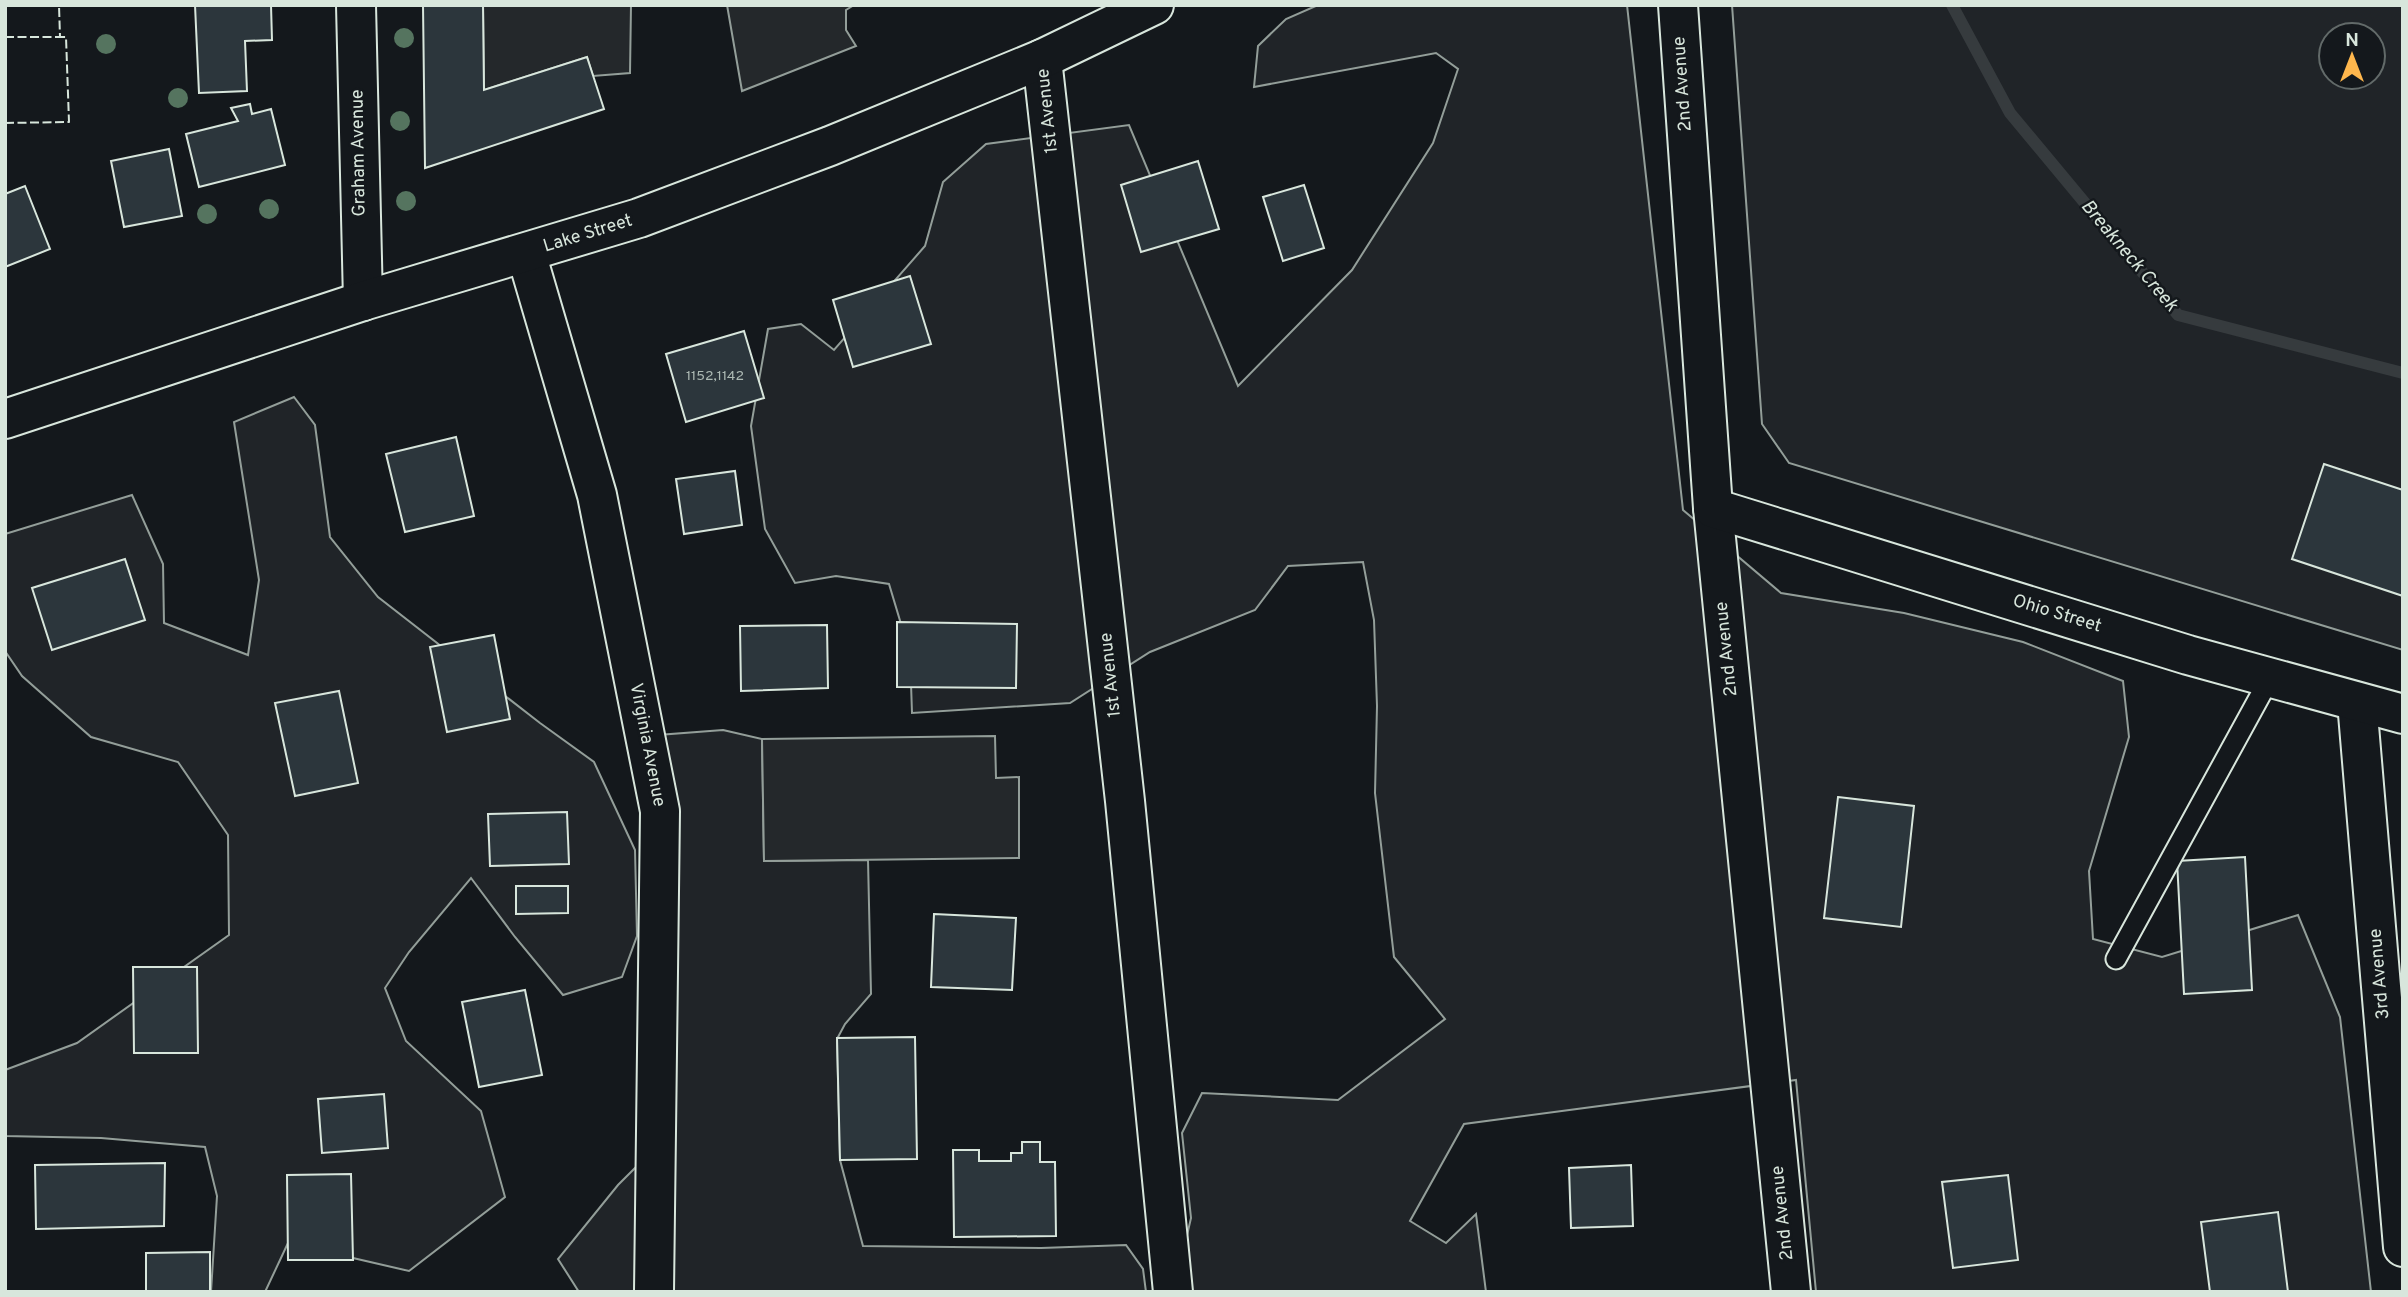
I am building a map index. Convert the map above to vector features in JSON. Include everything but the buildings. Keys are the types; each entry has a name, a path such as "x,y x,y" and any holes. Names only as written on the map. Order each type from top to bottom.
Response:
{"street":[{"name":"Graham Avenue","path":"356,5 363,301"},
{"name":"Lake Street","path":"5,419 363,301 639,218 830,146 1042,59 1154,5"},
{"name":"2nd Avenue","path":"1678,5 1713,508 1791,1292"},
{"name":"1st Avenue","path":"1042,59 1125,801 1173,1292"},
{"name":"Virginia Avenue","path":"526,253 597,495 660,811 654,1292"},
{"name":"Ohio Street","path":"1713,508 2188,655 2403,714"},
{"name":"3rd Avenue","path":"2357,702 2403,1247"}],"lane":[{"path":"2116,959 2271,676"}],"shaded area":[{"path":"483,5 631,5 630,73 593,76 587,57 484,90"},
{"path":"727,5 854,5 846,10 846,30 856,46 742,91"},
{"path":"1318,5 1627,5 1683,510 1781,593 1904,613 2023,642 2123,681 2129,737 2089,871 2093,939 2162,957 2298,915 2340,1017 2371,1292 1816,1292 1796,1080 1464,1124 1410,1221 1446,1243 1476,1214 1486,1292 1174,1292 1191,1218 1182,1133 1202,1093 1338,1100 1445,1019 1394,957 1375,793 1377,706 1374,620 1363,562 1288,566 1255,610 1150,652 1070,703 912,713 910,654 889,584 836,576 795,583 765,529 751,426 768,329 801,324 834,350 925,246 943,182 986,144 1129,125 1238,386 1352,270 1433,143 1458,69 1436,53 1254,87 1258,46 1286,19"},
{"path":"1732,5 2403,5 2403,650 1789,463 1762,424"},
{"path":"294,397 315,425 330,537 378,597 594,762 635,850 637,936 622,977 563,995 471,878 409,952 385,988 406,1041 481,1111 505,1197 409,1271 288,1243 265,1292 211,1292 217,1196 205,1147 101,1138 5,1136 5,1070 77,1043 229,935 228,835 178,762 91,737 22,676 5,651 5,534 132,495 163,564 164,623 248,655 259,580 234,422"},
{"path":"723,730 762,739 764,861 868,860 871,994 845,1024 837,1039 840,1160 863,1246 1041,1248 1126,1245 1143,1269 1146,1292 579,1292 558,1259 618,1185 656,1147 645,736"},
{"path":"995,736 996,778 1019,777 1019,858 764,861 762,739"}],"waterway":[{"name":"Breakneck Creek","path":"1952,5 2010,113 2178,315 2403,373"}],"fence":[{"path":"5,37 60,37 59,5"},
{"path":"5,123 69,122 66,37 60,37"}]}
